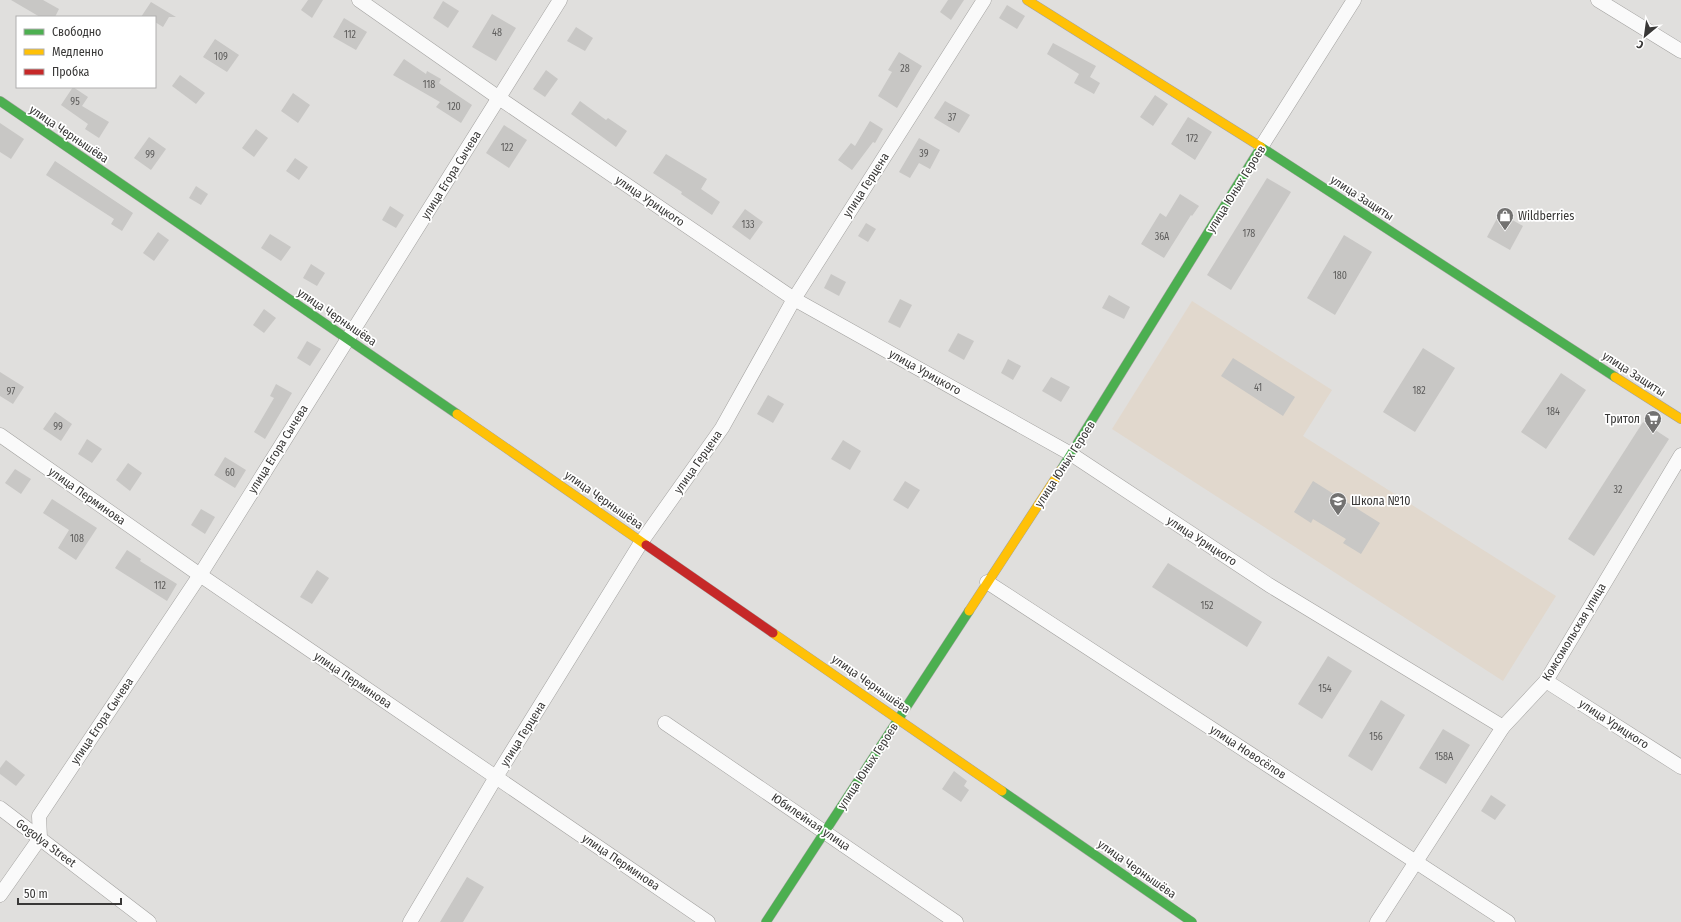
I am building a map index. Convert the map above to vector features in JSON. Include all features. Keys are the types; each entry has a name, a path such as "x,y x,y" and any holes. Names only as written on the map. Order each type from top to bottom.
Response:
{"street":[{"name":"улица Урицкого","path":"359,0 499,98 794,298 1071,454 1269,585 1503,727"},
{"name":"улица Егора Сычева","path":"40,838 39,816 200,575 560,0"},
{"name":"улица Герцена","path":"410,922 496,777 642,541 722,428 794,298 984,0"},
{"name":"улица Защиты","path":"1027,0 1261,147 1681,419"},
{"name":"улица Юных Героев","path":"766,922 1071,454 1354,0"},
{"path":"1598,0 1681,52"},
{"name":"улица Чернышёва","path":"0,101 348,338 1192,922"},
{"name":"улица Перминова","path":"0,435 200,575 708,922"},
{"name":"Комсомольская улица","path":"1377,922 1503,727 1546,681 1681,455"},
{"name":"улица Новосёлов","path":"988,582 1508,922"},
{"name":"улица Урицкого","path":"1546,681 1681,767"},
{"name":"Юбилейная улица","path":"665,723 956,922"},
{"name":"Gogolya Street","path":"0,808 149,922"},
{"path":"0,896 40,838"}],"shaded area":[{"name":"Школа №10","path":"1192,301 1332,390 1303,436 1556,596 1503,681 1112,429"}],"building":[{"path":"11,0 43,0 59,9 56,16 38,16"},
{"path":"308,0 323,0 312,18 301,10"},
{"path":"948,0 964,0 951,20 940,12"},
{"path":"443,1 459,11 448,28 433,18"},
{"path":"151,2 176,17 169,17 163,27 156,23 156,16 142,16"},
{"path":"1007,5 1025,16 1017,29 999,18"},
{"path":"492,14 516,28 496,61 472,47"},
{"path":"344,18 367,32 356,50 333,37"},
{"path":"576,27 593,38 585,51 567,41"},
{"path":"215,39 239,55 227,72 203,57"},
{"path":"1053,43 1096,66 1090,77 1100,83 1094,94 1074,83 1079,74 1047,54"},
{"path":"899,52 922,66 897,108 878,96 892,72 888,70"},
{"path":"404,59 426,74 427,71 441,79 439,83 472,105 461,123 436,107 440,102 393,75"},
{"path":"546,70 558,79 545,97 533,89"},
{"path":"180,75 205,93 196,104 172,86"},
{"path":"72,88 74,88 88,97 82,106 109,122 99,138 85,129 88,124 61,105"},
{"path":"293,93 310,105 298,123 281,111"},
{"path":"1155,95 1168,104 1153,126 1140,117"},
{"path":"580,101 606,120 608,118 627,131 616,147 571,114"},
{"path":"945,101 970,115 959,133 934,118"},
{"path":"1188,117 1212,132 1195,160 1171,144"},
{"path":"870,121 883,129 875,143 873,142 852,170 838,160 851,143 855,146"},
{"path":"0,123 24,139 11,159 0,152"},
{"path":"504,125 527,140 509,168 486,153"},
{"path":"256,129 268,138 254,157 242,148"},
{"path":"149,137 166,149 151,170 134,158"},
{"path":"919,138 940,150 930,169 919,163 910,178 899,172"},
{"path":"666,154 707,179 701,189 720,202 712,215 681,194 682,192 653,173"},
{"path":"295,158 308,167 299,180 286,171"},
{"path":"55,161 133,213 122,231 111,224 114,219 46,175"},
{"path":"1267,178 1291,192 1231,290 1207,275"},
{"path":"196,186 208,194 201,205 189,198"},
{"path":"1180,194 1199,206 1192,216 1191,215 1164,258 1141,244 1160,213 1166,217"},
{"path":"390,206 404,215 396,228 382,220"},
{"path":"745,209 763,222 750,240 732,227"},
{"name":"Wildberries","path":"1500,213 1523,226 1510,250 1487,237"},
{"path":"866,223 876,229 868,242 858,236"},
{"path":"158,232 169,240 154,261 143,253"},
{"path":"270,234 291,247 281,261 261,248"},
{"path":"1344,235 1372,252 1335,315 1307,298"},
{"path":"311,264 325,273 317,286 303,278"},
{"path":"831,274 846,282 839,296 824,288"},
{"path":"1109,295 1130,307 1124,319 1102,308"},
{"path":"900,299 912,305 900,328 888,322"},
{"path":"264,309 276,318 264,333 253,325"},
{"path":"958,333 974,341 964,360 948,351"},
{"path":"307,341 321,349 310,366 297,358"},
{"path":"1423,348 1455,368 1415,432 1383,412"},
{"path":"1233,358 1295,397 1283,416 1221,376"},
{"path":"1008,359 1021,366 1013,380 1001,373"},
{"path":"0,372 24,387 13,404 0,396"},
{"path":"1561,373 1586,390 1546,449 1521,432"},
{"path":"1051,377 1070,387 1061,402 1042,391"},
{"path":"276,384 292,393 265,439 254,432 274,398 270,396"},
{"path":"768,395 784,404 773,423 757,414"},
{"path":"55,412 72,424 61,441 43,429"},
{"path":"1643,422 1669,439 1594,556 1568,539"},
{"path":"87,439 102,449 92,463 78,454"},
{"path":"843,440 861,451 850,470 831,459"},
{"path":"225,457 246,470 235,488 214,475"},
{"path":"128,463 142,473 130,491 116,480"},
{"path":"15,469 31,479 21,494 5,483"},
{"path":"905,481 920,490 908,509 893,500"},
{"path":"1313,481 1380,523 1361,554 1343,543 1346,539 1313,519 1311,523 1294,512"},
{"path":"52,499 97,528 76,560 58,548 69,530 43,513"},
{"path":"201,509 215,517 205,534 191,525"},
{"path":"127,550 141,559 140,561 177,584 167,601 115,568"},
{"path":"1168,563 1262,622 1247,647 1152,587"},
{"path":"317,570 329,578 312,604 300,597"},
{"path":"1328,656 1352,671 1322,719 1298,704"},
{"path":"1381,700 1405,715 1372,771 1348,756"},
{"path":"1443,729 1470,745 1446,784 1419,768"},
{"path":"6,760 25,775 16,786 0,774 0,768"},
{"path":"954,771 967,781 964,786 969,790 961,802 942,789"},
{"path":"1491,795 1506,805 1495,820 1481,811"},
{"path":"467,877 484,887 463,922 440,922"}],"traffic: fast":[{"path":"0,101 457,414"},
{"path":"1261,147 1615,377"},
{"path":"1061,470 1261,147"},
{"path":"766,922 969,611"},
{"path":"1002,791 1192,922"}],"traffic: slow":[{"path":"1027,0 1261,147"},
{"path":"1615,377 1681,419"},
{"path":"457,414 646,545"},
{"path":"969,611 1061,470"},
{"path":"773,633 1002,791"}],"traffic: jam":[{"path":"646,545 773,633"}],"place":[{"name":"Wildberries","path":"1505,231"},
{"name":"Тритол","path":"1653,434"},
{"name":"Школа №10","path":"1338,516"}]}
